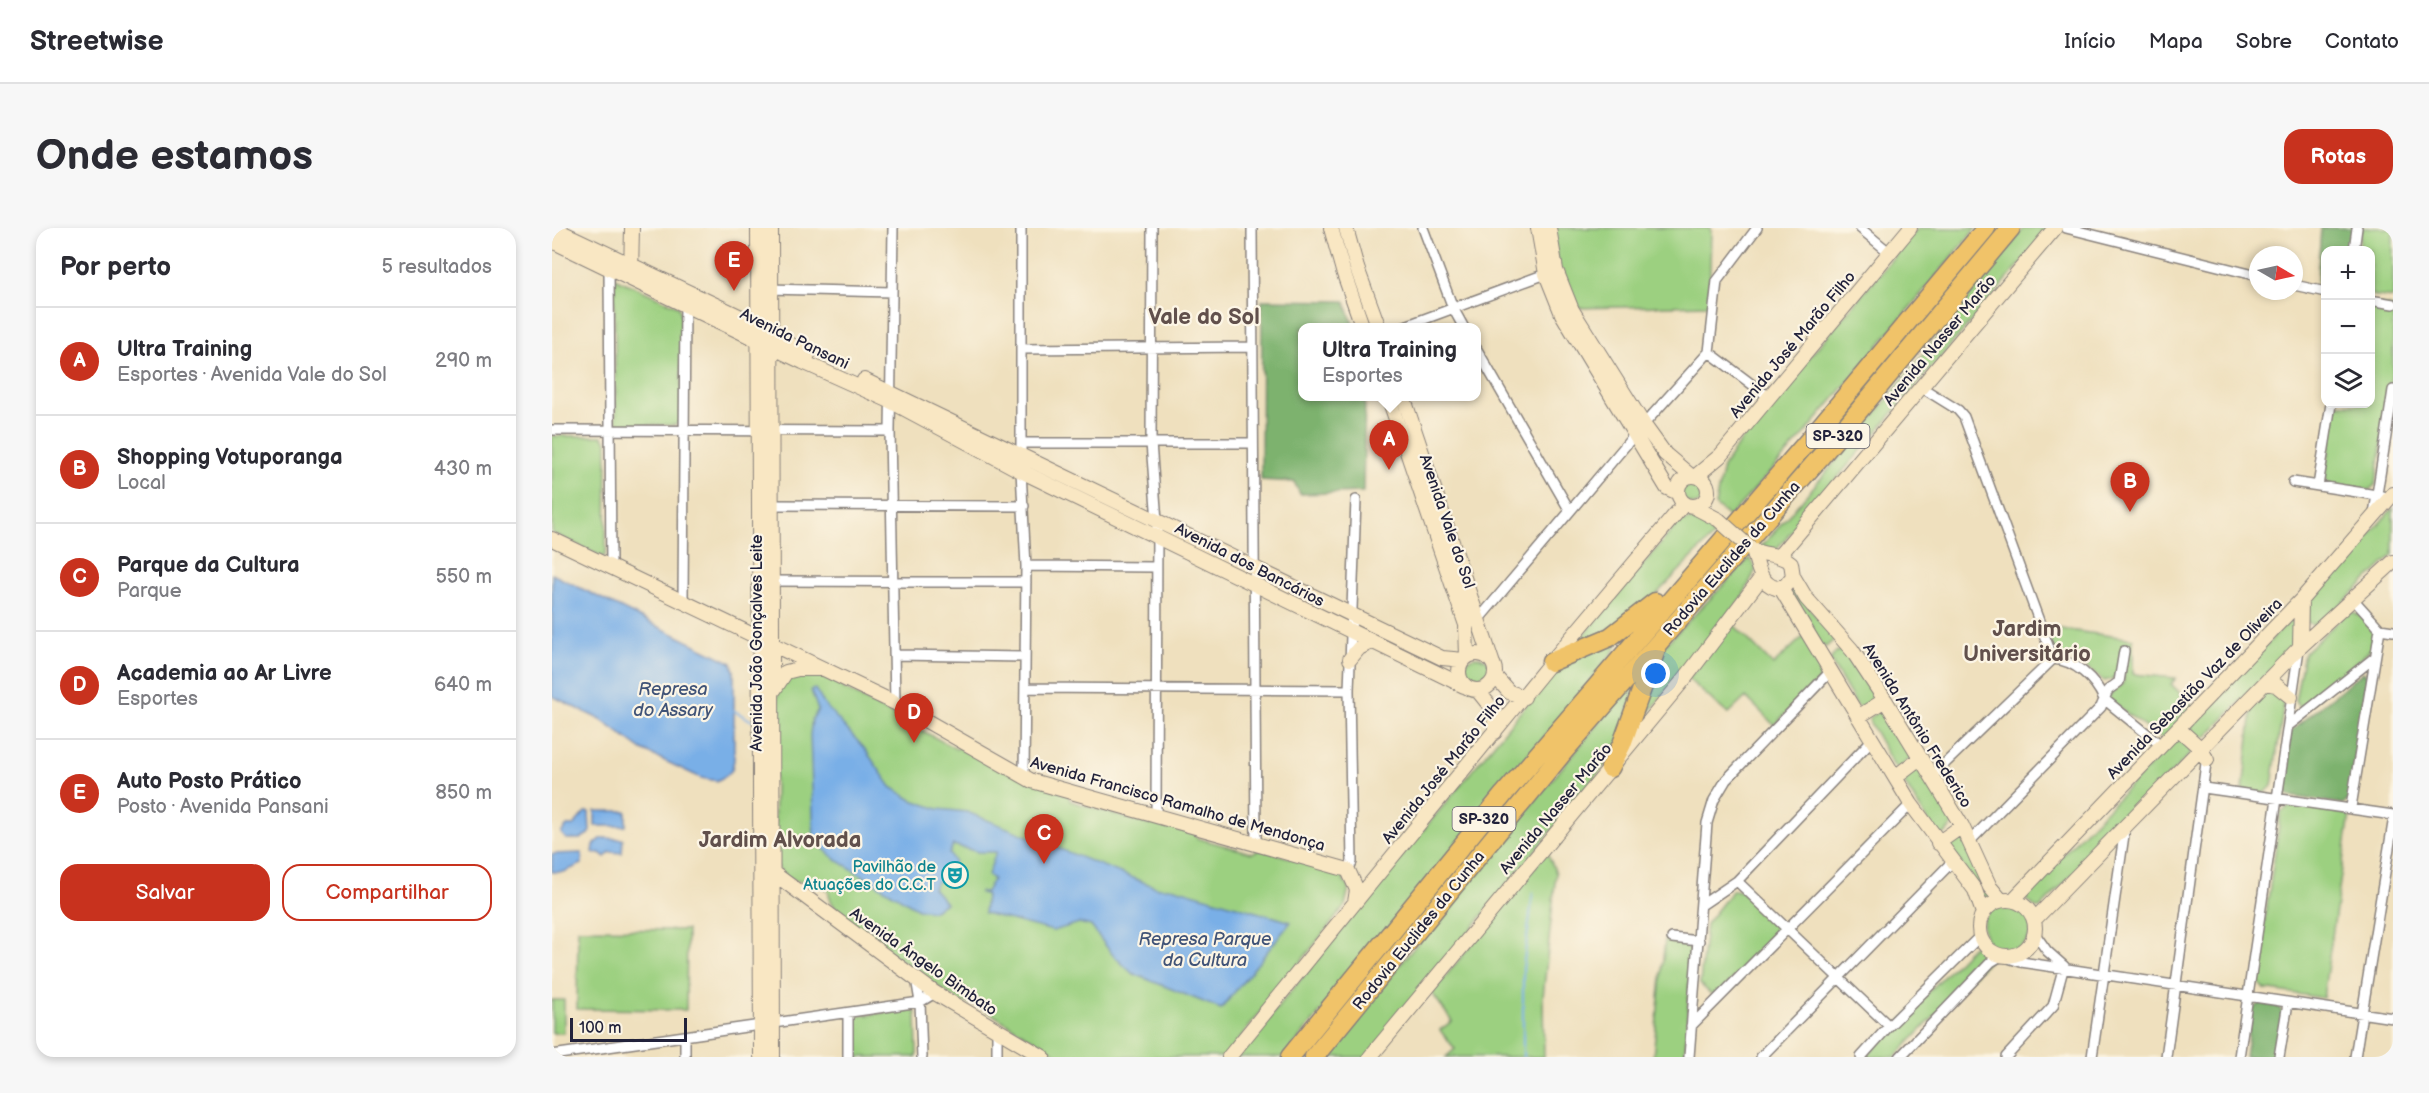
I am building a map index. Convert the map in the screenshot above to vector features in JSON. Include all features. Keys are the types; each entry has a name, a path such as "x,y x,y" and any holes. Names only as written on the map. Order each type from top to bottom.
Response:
{"highway":[{"name":"Rodovia Euclides da Cunha","path":"1290,1057 1504,794 1682,584 1808,441 1986,228"},
{"name":"Rodovia Euclides da Cunha","path":"1314,1057 1558,759 1822,455 2012,228"},
{"path":"1551,662 1610,637 1682,584"},
{"path":"1610,768 1622,744 1659,640"}],"main road":[{"name":"Avenida Pansani","path":"553,228 631,273 1021,457"},
{"path":"631,273 632,228"},
{"name":"Avenida João Gonçalves Leite","path":"758,228 765,254"},
{"name":"Avenida João Gonçalves Leite","path":"765,392 772,341 765,288 765,254 771,228"},
{"path":"1331,228 1343,271 1362,323"},
{"path":"1346,228 1378,323"},
{"path":"1538,228 1551,272 1572,309 1591,351 1640,429 1667,488 1718,519 1751,549 1779,556"},
{"path":"1549,228 1551,272"},
{"name":"Avenida José Marão Filho","path":"1693,476 1720,456 1910,228"},
{"name":"Avenida Nasser Marão","path":"1779,556 2055,228"},
{"name":"Avenida Pansani","path":"552,241 609,269 631,273"},
{"name":"Avenida João Gonçalves Leite","path":"765,288 758,332 765,392 765,430 758,467 758,637 768,1026 773,1057"},
{"name":"Avenida Vale do Sol","path":"1390,401 1430,498 1473,622 1465,658"},
{"name":"Avenida Vale do Sol","path":"1404,401 1430,498"},
{"path":"1640,429 1665,454 1693,476 1704,480 1718,519"},
{"name":"Avenida João Gonçalves Leite","path":"765,430 773,468 772,893 768,1003"},
{"name":"Avenida dos Bancários","path":"1021,457 1156,528 1255,584 1350,633 1464,686"},
{"path":"758,467 773,468"},
{"path":"1685,501 1681,482 1693,476"},
{"path":"1685,501 1702,504 1709,491"},
{"name":"Avenida Sebastião Vaz de Oliveira","path":"2007,900 2180,730 2301,600 2374,514 2387,495"},
{"name":"Avenida José Marão Filho","path":"1229,1057 1685,501"},
{"name":"Avenida dos Bancários","path":"1156,528 1256,568 1442,658 1465,658"},
{"name":"Avenida Francisco Ramalho de Mendonça","path":"552,539 895,703 1024,777 1348,870"},
{"path":"758,549 773,548"},
{"path":"1751,549 1761,578 1771,587 1780,587 1789,583 1793,576"},
{"name":"Avenida Antônio Frederico","path":"1779,556 1791,563 1793,576 1806,598 1843,640 1885,700 1962,826 1990,887 2007,900"},
{"path":"1780,587 1911,804 1975,890 1983,913 1978,928 1980,936 1992,952 2003,956 2024,951 2035,927 2125,828 2204,750 2300,647 2393,562"},
{"name":"Avenida Nasser Marão","path":"1370,1057 1686,677 1761,578"},
{"path":"2300,647 2301,600"},
{"path":"1473,622 1491,661 1495,676 1509,692 1524,697"},
{"path":"1822,655 1843,640"},
{"path":"1350,659 1359,648 1371,642"},
{"path":"1491,661 1482,654 1465,658 1459,675 1464,686 1478,691 1494,711 1495,732"},
{"path":"772,695 777,681 786,672 798,669 825,669"},
{"path":"1478,691 1491,685 1495,676"},
{"path":"2265,683 2276,685 2291,697"},
{"path":"1858,717 1885,700"},
{"path":"2180,730 2204,750"},
{"path":"1895,777 1920,758"},
{"path":"1938,843 1962,826"},
{"path":"1348,870 1357,890 1355,902"},
{"name":"Avenida Ângelo Bimbato","path":"772,872 935,993 1043,1057"},
{"path":"772,893 790,887"},
{"path":"1983,913 2007,900 2022,904 2035,927"},
{"name":"Avenida João Gonçalves Leite","path":"760,1057 768,1026"}],"street":[{"path":"893,228 890,431 895,703"},
{"path":"1021,228 1021,457 1026,566 1024,777"},
{"path":"1152,228 1151,443 1156,528 1156,816"},
{"path":"1252,228 1256,843"},
{"path":"1423,228 1453,308 1462,323"},
{"path":"1473,622 1709,352 1716,281 1757,228"},
{"path":"1860,228 1890,252"},
{"path":"2066,228 2249,274"},
{"path":"2355,246 2357,228"},
{"path":"609,269 611,569"},
{"path":"1411,323 1551,272"},
{"path":"2303,287 2321,291"},
{"path":"765,288 892,292"},
{"path":"683,603 686,298"},
{"path":"2375,301 2393,304"},
{"path":"1021,349 1152,350 1252,347"},
{"path":"1709,352 1770,398"},
{"path":"1481,357 1570,511"},
{"path":"1921,387 1958,410 1964,417 2053,659"},
{"path":"2293,482 2387,495 2393,390"},
{"path":"2318,486 2330,408"},
{"path":"552,430 890,431"},
{"path":"1021,457 1151,443 1252,443"},
{"path":"1348,870 1352,862 1349,690 1356,500"},
{"path":"758,505 1024,506"},
{"path":"1026,566 1155,567"},
{"path":"758,581 1026,582"},
{"path":"2354,600 2380,629 2393,631"},
{"path":"2350,807 2380,629"},
{"path":"2239,1057 2300,647"},
{"path":"1970,842 2101,707 2108,690 2119,682 2124,651"},
{"path":"895,655 1025,657"},
{"path":"2288,726 2374,658"},
{"path":"1932,777 2053,659 2065,660 2074,665 2099,689 2104,699 2162,746"},
{"path":"1689,1057 1703,904 1707,823 1714,800 1726,780 1830,672"},
{"path":"1025,688 1349,690"},
{"path":"1703,904 1737,881 1871,741"},
{"path":"2166,1057 2204,788 2204,750"},
{"path":"2204,788 2350,807 2393,815"},
{"path":"1691,1026 1911,804"},
{"path":"2355,1057 2393,824"},
{"path":"2092,1057 2125,828"},
{"path":"1761,1057 1952,862"},
{"path":"1737,881 1789,928 1837,979 1889,1026"},
{"path":"2035,927 2047,951 2064,966"},
{"path":"1862,1057 1889,1026 1980,936"},
{"path":"1672,938 1699,941"},
{"path":"1900,1057 1991,962 2003,956 2021,962 2064,966 2393,1018"},
{"path":"2006,1057 2053,1006 2064,966"},
{"path":"916,978 920,1002 921,1057"},
{"path":"552,1055 768,1026 920,1002 935,993"},
{"path":"2279,1057 2289,1003"},
{"path":"848,1013 848,1057"},
{"path":"997,1031 997,1057"},
{"path":"685,1037 685,1057"},
{"path":"610,1046 610,1057"},
{"path":"2015,1057 2016,1047"}],"green space":[{"path":"1552,228 1711,228 1709,305 1575,308 1559,269"},
{"path":"1918,228 1976,228 1803,436 1729,517 1715,505 1723,467 1749,429"},
{"path":"2024,228 2051,228 1773,553 1761,547 1857,437"},
{"path":"2321,228 2354,228 2352,246 2321,246 2321,285 2317,284"},
{"path":"2362,228 2393,228 2393,298 2375,296 2375,246 2360,246"},
{"path":"614,278 678,306 681,314 681,420 676,425 620,425 616,421"},
{"path":"1262,300 1345,301 1353,323 1298,323 1298,401 1365,401 1363,492 1300,494 1294,482 1261,480"},
{"path":"2375,304 2393,307 2393,369 2376,484 2369,490 2330,485 2325,478 2335,408 2375,408"},
{"path":"552,436 602,436 607,442 606,554 603,557 552,533"},
{"path":"1694,478 1703,482 1707,491 1703,500 1694,504 1685,500 1681,491 1685,482"},
{"path":"2393,508 2393,555 2317,627 2307,622 2308,603"},
{"path":"1701,517 1719,529 1637,614 1571,650 1679,522"},
{"path":"1750,558 1756,569 1742,598 1637,727 1661,649"},
{"path":"1793,588 1835,639 1826,647 1820,645 1798,602 1790,594"},
{"path":"2353,612 2363,618 2373,630 2374,646 2307,707 2298,706 2295,701 2304,653 2346,614"},
{"path":"2296,614 2296,644 2206,737 2197,736 2191,729 2193,721"},
{"path":"1733,624 1773,665 1805,635 1822,664 1819,680 1774,725 1746,697 1728,714 1688,679"},
{"path":"2046,627 2133,639 2133,674 2176,678 2171,684 2194,707 2166,737 2159,737 2109,700 2109,696 2123,683 2128,650 2113,679 2104,681 2079,661 2055,653"},
{"path":"1619,639 1615,650 1284,1057 1237,1057 1563,660"},
{"path":"1845,649 1875,692 1875,700 1863,708 1857,706 1830,660 1836,652"},
{"path":"1477,657 1488,662 1493,673 1488,684 1477,689 1466,684 1461,673 1466,662"},
{"path":"811,670 840,683 843,688 956,749 960,748 1067,794 1071,801 1149,825 1158,821 1194,831 1197,838 1252,853 1261,849 1347,876 1343,881 1349,887 1345,906 1225,1057 1062,1057 977,1005 961,1002 915,971 840,915 828,891 817,880 802,882 791,880 778,868 774,860 776,699 785,677"},
{"path":"2363,672 2368,675 2349,800 2343,804 2289,796 2284,788 2290,732"},
{"path":"1640,673 1616,751 1367,1057 1324,1057"},
{"path":"2270,688 2283,696 2284,702 2272,786 2265,793 2243,790 2253,701"},
{"path":"1882,709 1887,710 1914,755 1899,768 1895,768 1870,723 1869,718"},
{"path":"2182,739 2192,748 2190,754 2040,908 2036,908 2025,898 2026,892 2175,740"},
{"path":"1916,769 1926,772 1955,822 1944,835 1936,834 1905,784 1905,776"},
{"path":"2290,806 2350,814 2323,998 2264,989 2256,980 2281,812"},
{"path":"1959,837 1964,839 1992,895 1986,901 1948,845"},
{"path":"1547,852 1556,873 1543,997 1544,1057 1446,1057 1455,1049 1440,1030 1452,1021 1432,993"},
{"path":"1733,890 1742,891 1779,926 1777,935 1719,993 1711,994 1700,984 1706,924"},
{"path":"2002,903 2012,903 2024,910 2031,922 2031,932 2024,944 2012,951 2002,951 1987,940 1983,932 1983,922 1994,907"},
{"path":"578,929 687,930 686,1010 577,1009"},
{"path":"1665,939 1691,950 1685,1057 1653,1057"},
{"path":"1973,946 1979,947 1989,957 1988,961 1895,1057 1866,1057"},
{"path":"552,1000 564,1000 564,1033 552,1033"},
{"path":"2261,1003 2279,1007 2284,1017 2277,1057 2245,1057 2252,1009"},
{"path":"911,1009 916,1013 917,1057 852,1057 852,1021 859,1016"}],"water":[{"name":"Represa do Assary","path":"552,574 732,663 734,671 734,760 732,770 727,775 717,781 701,778 642,750 601,720 552,696"},
{"name":"Represa Parque da Cultura","path":"815,689 824,704 864,748 891,787 912,800 938,809 967,812 1158,888 1175,888 1291,922 1221,1009 1132,973 1112,954 1091,926 1079,923 1053,931 984,913 986,895 979,892 986,892 993,879 988,875 996,852 978,852 953,845 949,854 955,862 942,882 937,881 933,888 946,903 932,911 918,909 835,859 814,840 810,735 812,719 818,710 811,690"},
{"path":"595,811 626,811 626,826 595,826"},
{"path":"585,812 589,812 590,833 580,839 566,839 561,833 567,826 573,826"},
{"path":"602,838 623,839 622,853 610,852 605,857 600,853 593,853 594,845"},
{"path":"582,853 582,864 564,872 552,872 552,854"}],"waterway":[{"path":"733,710 754,722"},
{"path":"1523,1057 1523,969 1533,892"}],"place":[{"name":"Auto Posto Prático","path":"734,291"},
{"name":"Ultra Training","path":"1389,470"},
{"name":"Shopping Votuporanga","path":"2130,512"},
{"name":"Academia ao Ar Livre","path":"914,743"},
{"name":"Parque da Cultura","path":"1044,864"},
{"name":"Pavilhão de Atuações do C.C.T","path":"955,875"}],"district":[{"name":"Vale do Sol","path":"1204,316"},
{"name":"Jardim Universitário","path":"2027,641"},
{"name":"Jardim Alvorada","path":"780,839"}]}
